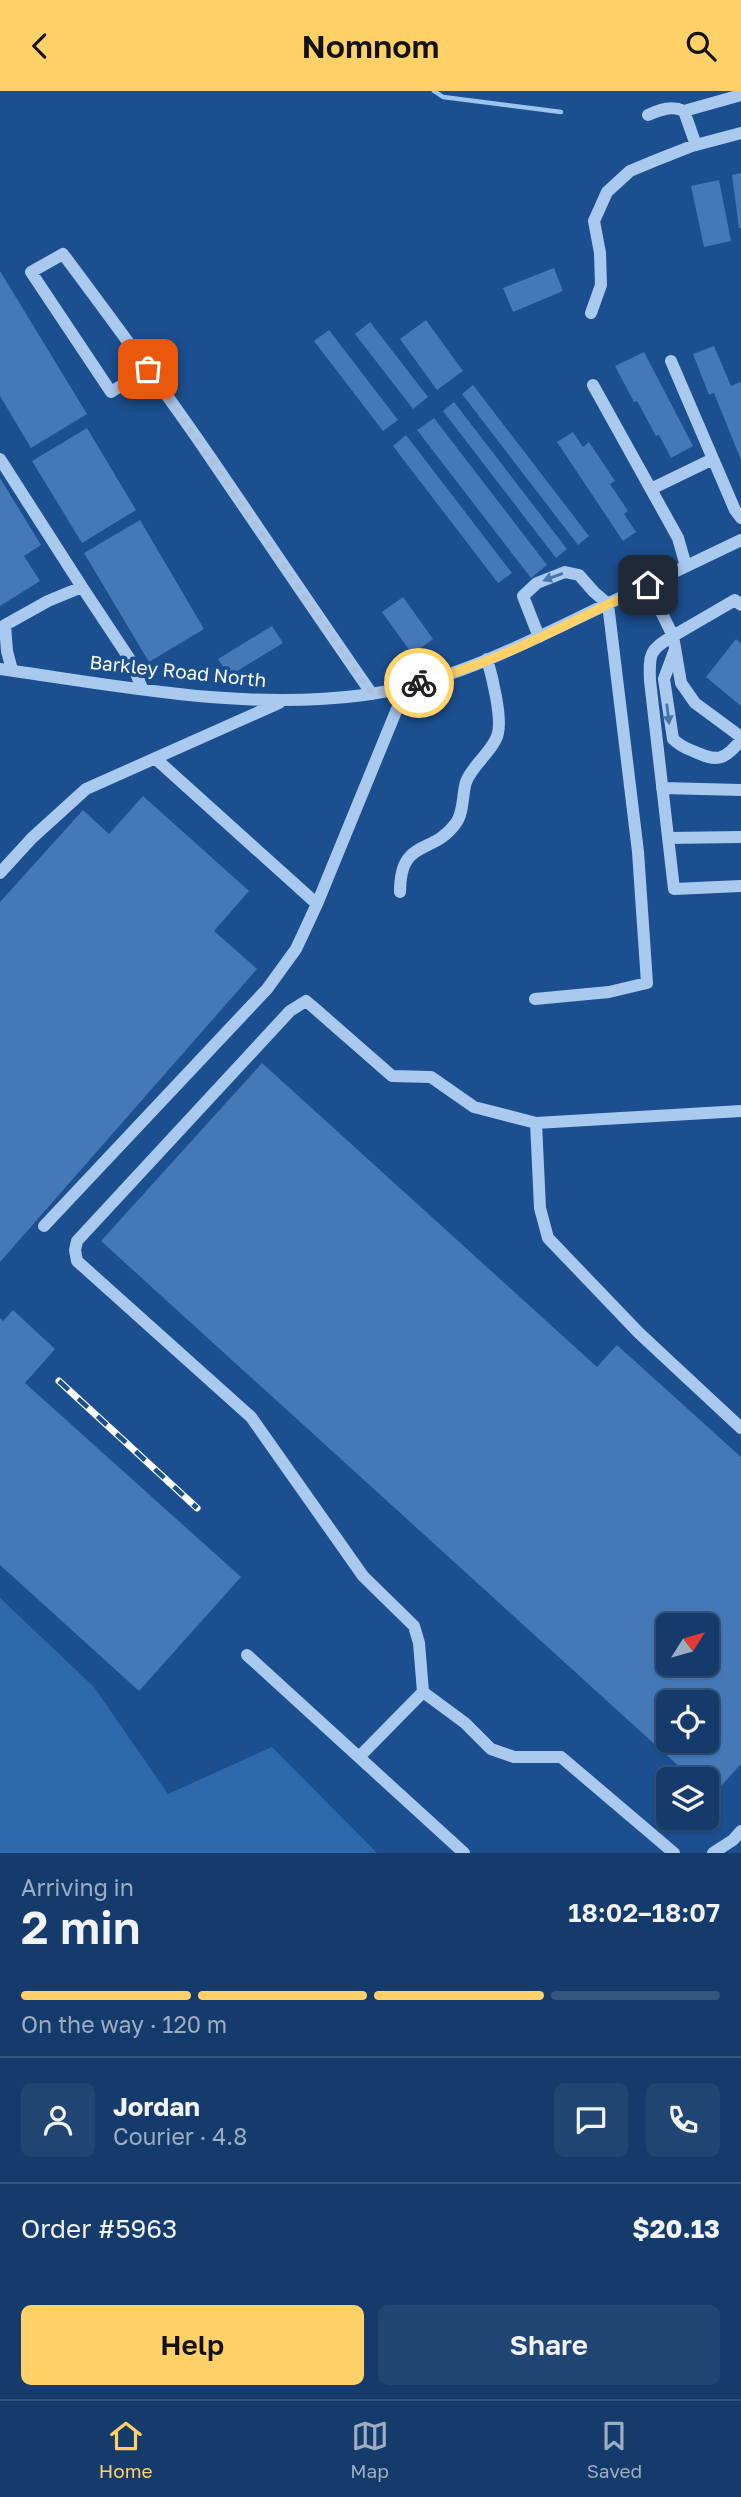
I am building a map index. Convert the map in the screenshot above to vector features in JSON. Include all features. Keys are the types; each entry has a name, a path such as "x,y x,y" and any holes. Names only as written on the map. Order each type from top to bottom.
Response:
{"street":[{"path":"684,111 741,95"},
{"path":"648,115 662,109 679,108 684,111 696,145"},
{"path":"591,313 601,285 600,253 594,221 607,192 630,171 696,145 741,133"},
{"path":"148,369 111,392 31,272 63,254 148,369 372,694"},
{"path":"671,361 741,518"},
{"path":"593,385 678,538 687,566"},
{"path":"0,459 131,661 142,688"},
{"path":"651,489 713,459"},
{"name":"Barkley Road North","path":"6,670 202,697 283,702 372,694 442,677 487,659 539,637 741,540"},
{"path":"534,999 609,992 647,982 638,852 608,604 579,575 565,572 537,583 523,596 539,637"},
{"path":"648,585 674,642 681,683 695,702 741,738 730,753 718,759 710,759 679,745 673,739 664,679 674,642"},
{"path":"6,670 5,625 48,601 82,587"},
{"path":"739,601 674,642 655,646 650,658 674,890 741,886"},
{"path":"400,892 400,872 409,855 447,832 458,822 466,782 498,734 496,690 487,659"},
{"path":"44,1226 267,989 296,949 399,704 403,687"},
{"path":"0,873 32,838 86,789 283,702"},
{"path":"156,758 317,904"},
{"path":"662,788 741,790"},
{"path":"668,838 741,837"},
{"path":"359,1758 423,1692 419,1643 414,1626 363,1576 251,1416 77,1261 77,1241 290,1011 306,1001 392,1076 431,1077 474,1107 536,1123 741,1111"},
{"path":"536,1123 540,1208 548,1237 639,1333 741,1428"},
{"path":"247,1655 464,1853"},
{"path":"423,1692 465,1723 491,1749 514,1757 561,1757 674,1853"},
{"path":"713,1853 733,1840 741,1831"}],"shaded area":[{"path":"0,1598 94,1687 168,1794 272,1747 377,1853 0,1853"}],"building":[{"path":"741,173 741,228 739,228 732,175"},
{"path":"719,180 731,241 704,247 691,186"},
{"path":"554,268 563,291 513,312 503,288"},
{"path":"0,271 87,414 31,448 0,396"},
{"path":"426,320 463,371 437,390 400,339"},
{"path":"370,322 428,397 413,409 355,334"},
{"path":"329,330 398,420 383,431 314,341"},
{"path":"714,346 731,386 740,382 741,384 741,460 714,393 709,395 693,354"},
{"path":"644,352 693,446 671,458 637,401 634,402 615,366"},
{"path":"473,385 589,536 578,545 462,394"},
{"path":"454,402 567,549 556,558 443,411"},
{"path":"434,418 547,565 531,578 417,430"},
{"path":"87,428 136,510 82,543 32,461"},
{"path":"573,432 583,447 589,442 615,481 610,484 628,511 624,514 636,532 623,541 557,442"},
{"path":"406,435 512,573 498,583 393,446"},
{"path":"0,478 41,545 24,556 40,581 0,606"},
{"path":"140,520 204,629 149,662 84,553"},
{"path":"403,597 433,639 412,654 382,612"},
{"path":"272,626 283,643 229,676 218,659"},
{"path":"736,639 741,644 741,706 706,677"},
{"path":"143,796 249,891 214,931 257,969 0,1262 0,902 83,810 109,834"},
{"path":"262,1063 597,1367 617,1345 741,1457 741,1764 719,1788 719,1767 680,1767 664,1753 719,1753 719,1690 656,1690 656,1745 101,1241"},
{"path":"13,1310 55,1349 25,1383 241,1577 139,1691 0,1565 0,1318 3,1321"}],"waterway":[{"path":"434,91 443,97 561,112"}],"railway":[{"path":"59,1381 197,1508"}],"way so far":[{"path":"148,369 372,694 419,683"}],"route":[{"path":"419,683 442,677 517,647 648,585"}]}
